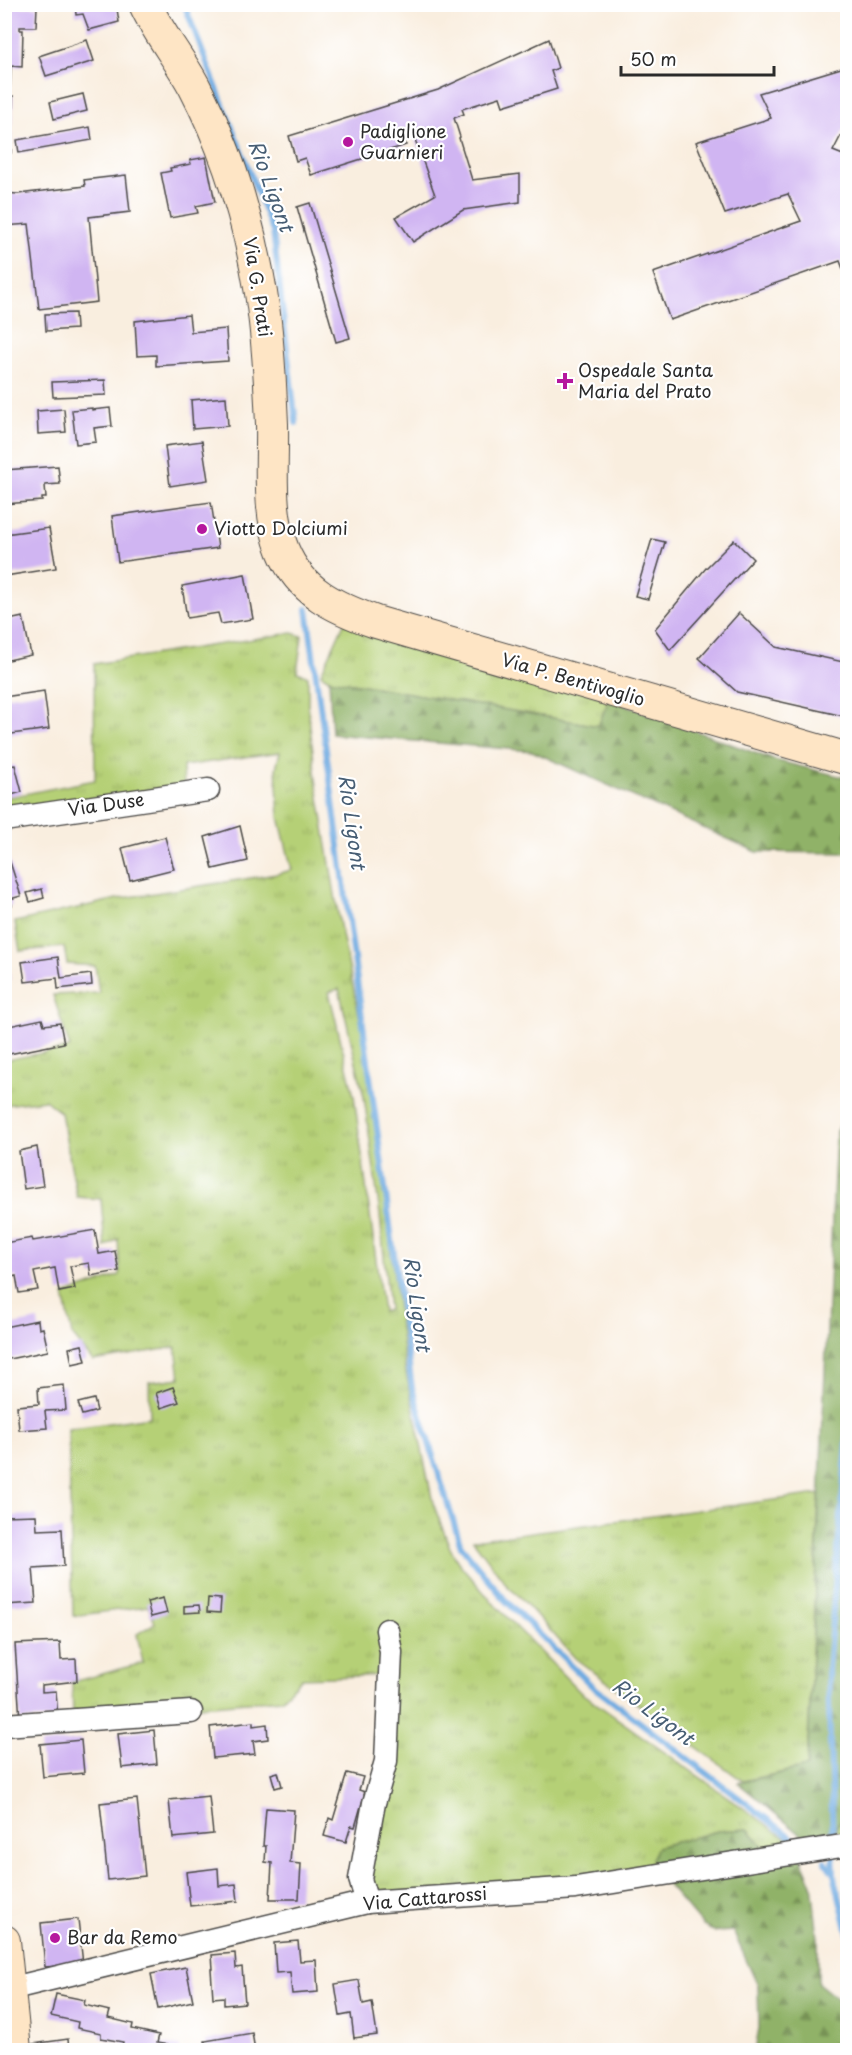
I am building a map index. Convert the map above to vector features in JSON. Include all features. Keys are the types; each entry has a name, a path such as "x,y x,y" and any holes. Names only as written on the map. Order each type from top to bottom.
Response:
{"street":[{"name":"Via G. Prati","path":"145,4 198,95 219,140 239,196 257,268 261,297 269,379 275,521 284,552 306,586"},
{"name":"Via P. Bentivoglio","path":"306,586 334,606 376,622 848,759"},
{"name":"Via Duse","path":"4,819 208,790"},
{"path":"367,1902 360,1878 374,1803 386,1761 391,1652 387,1630"},
{"path":"4,1725 191,1712"},
{"name":"Via Cattarossi","path":"7,1990 367,1902 576,1888 848,1845"},
{"path":"4,1941 7,1990 15,2050"}],"green space":[{"path":"346,619 609,699 599,726 329,679 321,674"},
{"path":"292,633 302,636 297,672 308,676 308,708 316,779 340,925 368,1057 405,1368 433,1503 450,1548 458,1562 492,1602 580,1692 805,1852 765,1848 748,1829 718,1831 657,1847 659,1869 367,1902 390,1675 302,1678 281,1699 73,1717 72,1682 143,1663 137,1634 155,1623 148,1606 73,1616 68,1429 150,1417 149,1382 180,1378 176,1347 93,1361 72,1335 64,1295 120,1275 118,1239 105,1247 101,1199 77,1197 61,1113 45,1100 5,1105 5,1060 70,1048 53,995 99,993 95,966 67,964 64,947 20,951 15,922 117,899 292,870 279,817 276,768 280,752 183,766 184,787 5,810 4,798 95,780 94,664","holes":["339,989 364,1097 380,1215 389,1310 383,1312 354,1096 329,992"]},
{"path":"329,679 598,726 609,699 774,760 847,778 847,853 757,852 532,751 332,734"},
{"path":"847,1114 848,1643 844,1667 848,1695 847,1812 836,1827 809,1841 738,1783 807,1767 836,1131"},
{"path":"819,1494 807,1767 743,1781 576,1659 509,1588 473,1540"},
{"path":"847,1812 847,1861 840,1846 836,1827"},
{"path":"748,1829 765,1848 799,1854 812,1884 818,1938 818,1983 839,2000 847,2000 847,2050 755,2050 759,2028 758,1986 733,1931 715,1932 703,1926 667,1884 651,1859 657,1847 718,1831"}],"building":[{"path":"75,4 121,4 122,8 117,9 119,22 89,30 83,14 76,15"},
{"path":"5,7 37,7 36,27 20,27 20,30 23,30 22,67 11,66 10,96 13,96 11,153 5,153"},
{"name":"Padiglione Guarnieri","path":"549,39 558,68 551,71 557,89 503,106 500,97 462,109 464,114 454,118 472,180 520,174 520,202 463,210 413,242 396,217 435,195 413,134 404,138 406,145 311,175 305,158 296,161 289,136 438,90"},
{"path":"87,40 94,61 46,76 39,56"},
{"path":"848,63 848,122 833,151 848,157 848,282 840,261 670,320 653,273 801,221 788,194 725,214 696,142 771,118 759,93 841,68"},
{"path":"83,94 87,111 54,119 50,102"},
{"path":"90,127 92,140 19,153 17,140"},
{"path":"206,157 215,202 196,206 198,213 170,218 161,173 171,171 170,168 191,164 190,160"},
{"path":"126,175 130,212 89,217 97,302 39,309 29,224 4,226 4,193 18,194 85,186 84,180"},
{"path":"310,203 350,338 336,342 297,207"},
{"path":"4,254 8,254 6,283 4,282"},
{"path":"75,313 76,329 46,331 45,314"},
{"path":"189,315 191,332 226,329 228,361 156,366 156,355 137,356 135,321"},
{"path":"105,380 106,395 53,397 52,382"},
{"path":"4,381 7,381 7,401 4,401"},
{"path":"226,397 228,426 193,429 191,400"},
{"path":"92,408 92,410 110,408 112,426 94,428 96,442 76,444 72,410"},
{"path":"64,409 66,432 38,434 37,411"},
{"path":"202,441 208,480 170,486 165,446"},
{"path":"58,466 60,484 45,485 46,498 42,498 42,501 4,504 4,470"},
{"path":"211,502 218,548 118,562 112,516"},
{"path":"49,528 56,568 5,576 5,534"},
{"path":"652,539 665,542 648,599 635,596"},
{"path":"734,540 753,559 670,650 655,629 706,568"},
{"path":"245,574 253,619 221,624 218,613 187,618 182,586"},
{"path":"739,613 776,647 848,663 848,717 737,692 699,658"},
{"path":"23,617 31,655 4,661 4,621"},
{"path":"44,691 49,729 4,735 4,697"},
{"path":"4,755 8,766 15,765 22,792 4,797"},
{"path":"240,826 248,861 213,869 205,837"},
{"path":"165,837 174,869 130,880 122,848"},
{"path":"9,859 21,896 10,899 12,905 4,908 4,861"},
{"path":"42,889 44,898 30,902 27,893"},
{"path":"4,948 7,948 10,980 4,980"},
{"path":"58,957 61,978 91,974 92,985 58,989 57,978 25,982 22,962"},
{"path":"42,1019 44,1025 60,1023 64,1043 4,1055 4,1027"},
{"path":"37,1147 43,1186 24,1189 19,1151"},
{"path":"95,1230 99,1254 115,1251 119,1271 91,1276 89,1263 70,1266 75,1289 59,1292 55,1268 34,1272 38,1290 19,1293 16,1276 7,1278 4,1243 32,1238 33,1241"},
{"path":"38,1320 39,1329 43,1328 48,1351 4,1360 4,1327"},
{"path":"82,1345 86,1361 72,1364 69,1348"},
{"path":"64,1385 66,1410 45,1411 47,1428 19,1430 17,1406 39,1404 38,1388"},
{"path":"173,1387 179,1402 161,1408 156,1393"},
{"path":"94,1399 97,1411 82,1415 78,1403"},
{"path":"36,1515 37,1530 62,1529 64,1566 33,1568 36,1603 4,1605 4,1516"},
{"path":"163,1598 167,1613 151,1617 147,1602"},
{"path":"208,1598 221,1599 220,1613 207,1612"},
{"path":"199,1605 200,1612 184,1613 184,1606"},
{"path":"60,1642 61,1660 76,1659 77,1681 42,1685 42,1692 56,1691 58,1718 20,1720 15,1644"},
{"path":"253,1722 253,1726 267,1724 268,1739 253,1741 255,1754 213,1758 210,1727"},
{"path":"154,1730 157,1764 122,1768 118,1734"},
{"path":"81,1740 84,1773 43,1777 40,1744"},
{"path":"278,1772 282,1786 275,1788 271,1774"},
{"path":"347,1773 363,1777 359,1790 365,1792 355,1827 351,1826 346,1842 324,1836 329,1818 333,1820"},
{"path":"209,1796 213,1834 173,1838 169,1800"},
{"path":"137,1799 145,1876 108,1880 100,1803"},
{"path":"266,1808 294,1810 290,1863 301,1864 299,1899 270,1899 272,1863 265,1862 266,1846 263,1846"},
{"path":"218,1868 219,1886 236,1884 238,1901 190,1906 186,1872"},
{"path":"78,1919 83,1964 45,1967 41,1923"},
{"path":"298,1941 300,1961 316,1960 318,1992 292,1994 290,1972 276,1973 274,1943"},
{"path":"235,1953 236,1968 242,1967 245,2003 224,2005 224,1997 213,1998 212,1955"},
{"path":"186,1967 193,2001 158,2009 151,1974"},
{"path":"359,1980 363,2004 372,2002 377,2035 354,2038 351,2014 340,2016 335,1984"},
{"path":"56,1994 85,2000 84,2005 110,2011 108,2018 133,2024 132,2029 159,2035 157,2043 180,2047 179,2050 121,2050 123,2042 101,2038 101,2033 77,2028 78,2022 51,2016"},
{"path":"252,2033 255,2050 207,2050 205,2041"},
{"path":"68,2039 69,2050 34,2050 33,2044"}],"waterway":[{"name":"Rio Ligont","path":"184,4 273,232 296,423"},
{"name":"Rio Ligont","path":"307,609 412,1388 461,1546 506,1601 591,1685 801,1845"},
{"path":"833,1843 828,1670 848,1433"},
{"path":"833,1853 834,1874"},
{"name":"Rio Ligont","path":"825,1861 834,1874 848,1933"}],"place":[{"name":"Padiglione Guarnieri","path":"348,142"},
{"name":"Ospedale Santa Maria del Prato","path":"565,381"},
{"name":"Viotto Dolciumi","path":"202,529"},
{"name":"Bar da Remo","path":"55,1938"}]}
